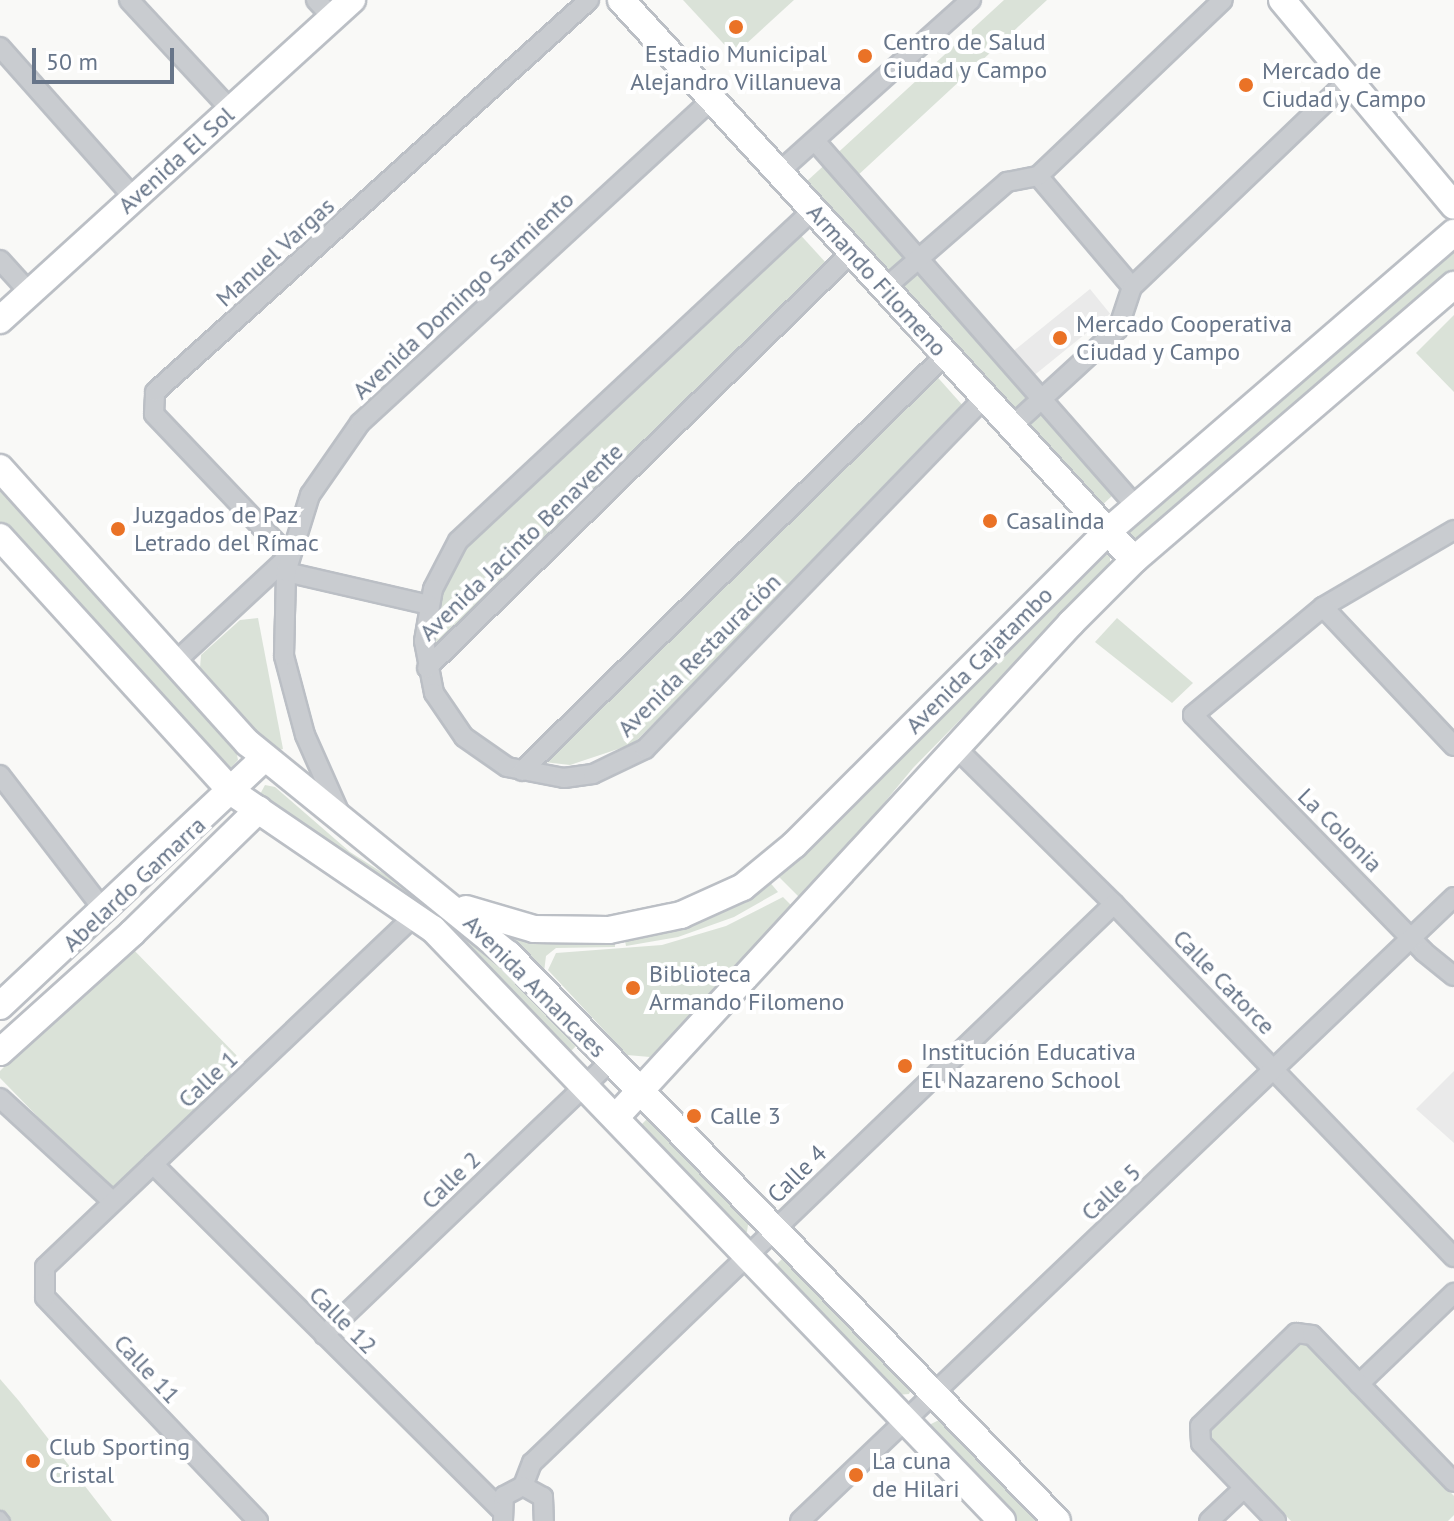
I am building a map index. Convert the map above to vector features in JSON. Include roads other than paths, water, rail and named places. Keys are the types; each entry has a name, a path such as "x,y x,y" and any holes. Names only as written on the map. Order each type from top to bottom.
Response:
{"street":[{"path":"129,0 231,110"},
{"name":"Avenida El Sol","path":"0,320 231,110 324,9 352,0"},
{"name":"Manuel Vargas","path":"288,564 154,414 155,392 589,0"},
{"name":"Armando Filomeno","path":"621,0 1134,560"},
{"path":"779,172 971,0"},
{"path":"885,288 1007,182 1038,176 1223,0"},
{"path":"1282,0 1454,206"},
{"path":"0,47 134,198"},
{"path":"1011,427 1118,329 1132,287 1350,79"},
{"name":"Avenida Domingo Sarmiento","path":"340,814 289,684 283,624 288,564 310,495 343,441 712,99"},
{"path":"815,141 917,261 1137,508"},
{"path":"1038,176 1132,287"},
{"name":"Avenida Jacinto Benavente","path":"427,668 429,605 446,561 473,525 813,210"},
{"name":"Avenida Cajatambo","path":"445,899 501,922 573,932 649,925 743,887 794,845 1107,532 1454,233"},
{"name":"Avenida Jacinto Benavente","path":"427,668 852,252"},
{"path":"0,260 30,293"},
{"name":"Avenida Cajatambo","path":"616,1117 954,746 1134,560 1454,285"},
{"path":"522,771 946,354"},
{"name":"Avenida Restauración","path":"427,668 440,705 464,737 484,754 522,771 564,778 593,774 645,749 984,398"},
{"name":"Avenida Amancaes","path":"0,468 174,663 264,758 340,814 508,954 1057,1521"},
{"path":"1454,530 1323,607 1454,746"},
{"name":"Avenida Amancaes","path":"0,537 232,792 433,929 1002,1521"},
{"path":"288,564 429,605"},
{"name":"Avenida Domingo Sarmiento","path":"174,663 288,564"},
{"name":"La Colonia","path":"1323,607 1193,715 1454,976"},
{"name":"Calle Catorce","path":"954,746 1114,904 1454,1257"},
{"name":"Abelardo Gamarra","path":"0,1006 105,912 264,758"},
{"path":"0,775 105,912"},
{"name":"Abelardo Gamarra","path":"0,1052 132,933 259,809"},
{"name":"Calle 5","path":"800,1521 1454,897"},
{"name":"Calle 4","path":"501,1514 508,1491 523,1486 532,1463 1114,904"},
{"name":"Calle 1","path":"43,1282 45,1267 414,916"},
{"name":"Calle 2","path":"324,1335 611,1061"},
{"path":"0,1098 112,1201"},
{"name":"Calle 12","path":"153,1164 501,1514"},
{"name":"Calle 11","path":"43,1282 45,1297 258,1521"},
{"path":"1359,1384 1454,1293"},
{"path":"1276,1521 1201,1443 1200,1426 1296,1333 1312,1335 1454,1482"},
{"path":"523,1486 543,1497 544,1520 551,1521"},
{"path":"1209,1521 1244,1488"}],"lane":[{"path":"0,1516 4,1521"}],"place":[{"name":"Estadio Municipal Alejandro Villanueva","path":"736,27"},
{"name":"Centro de Salud Ciudad y Campo","path":"865,56"},
{"name":"Mercado de Ciudad y Campo","path":"1246,85"},
{"name":"Mercado Cooperativa Ciudad y Campo","path":"1060,338"},
{"name":"Casalinda","path":"990,521"},
{"name":"Juzgados de Paz Letrado del Rímac","path":"118,529"},
{"name":"Biblioteca Armando Filomeno","path":"633,988"},
{"name":"Institución Educativa El Nazareno School","path":"905,1066"},
{"name":"Calle 3","path":"694,1116"},
{"name":"Club Sporting Cristal","path":"33,1461"},
{"name":"La cuna de Hilari","path":"856,1475"}]}
